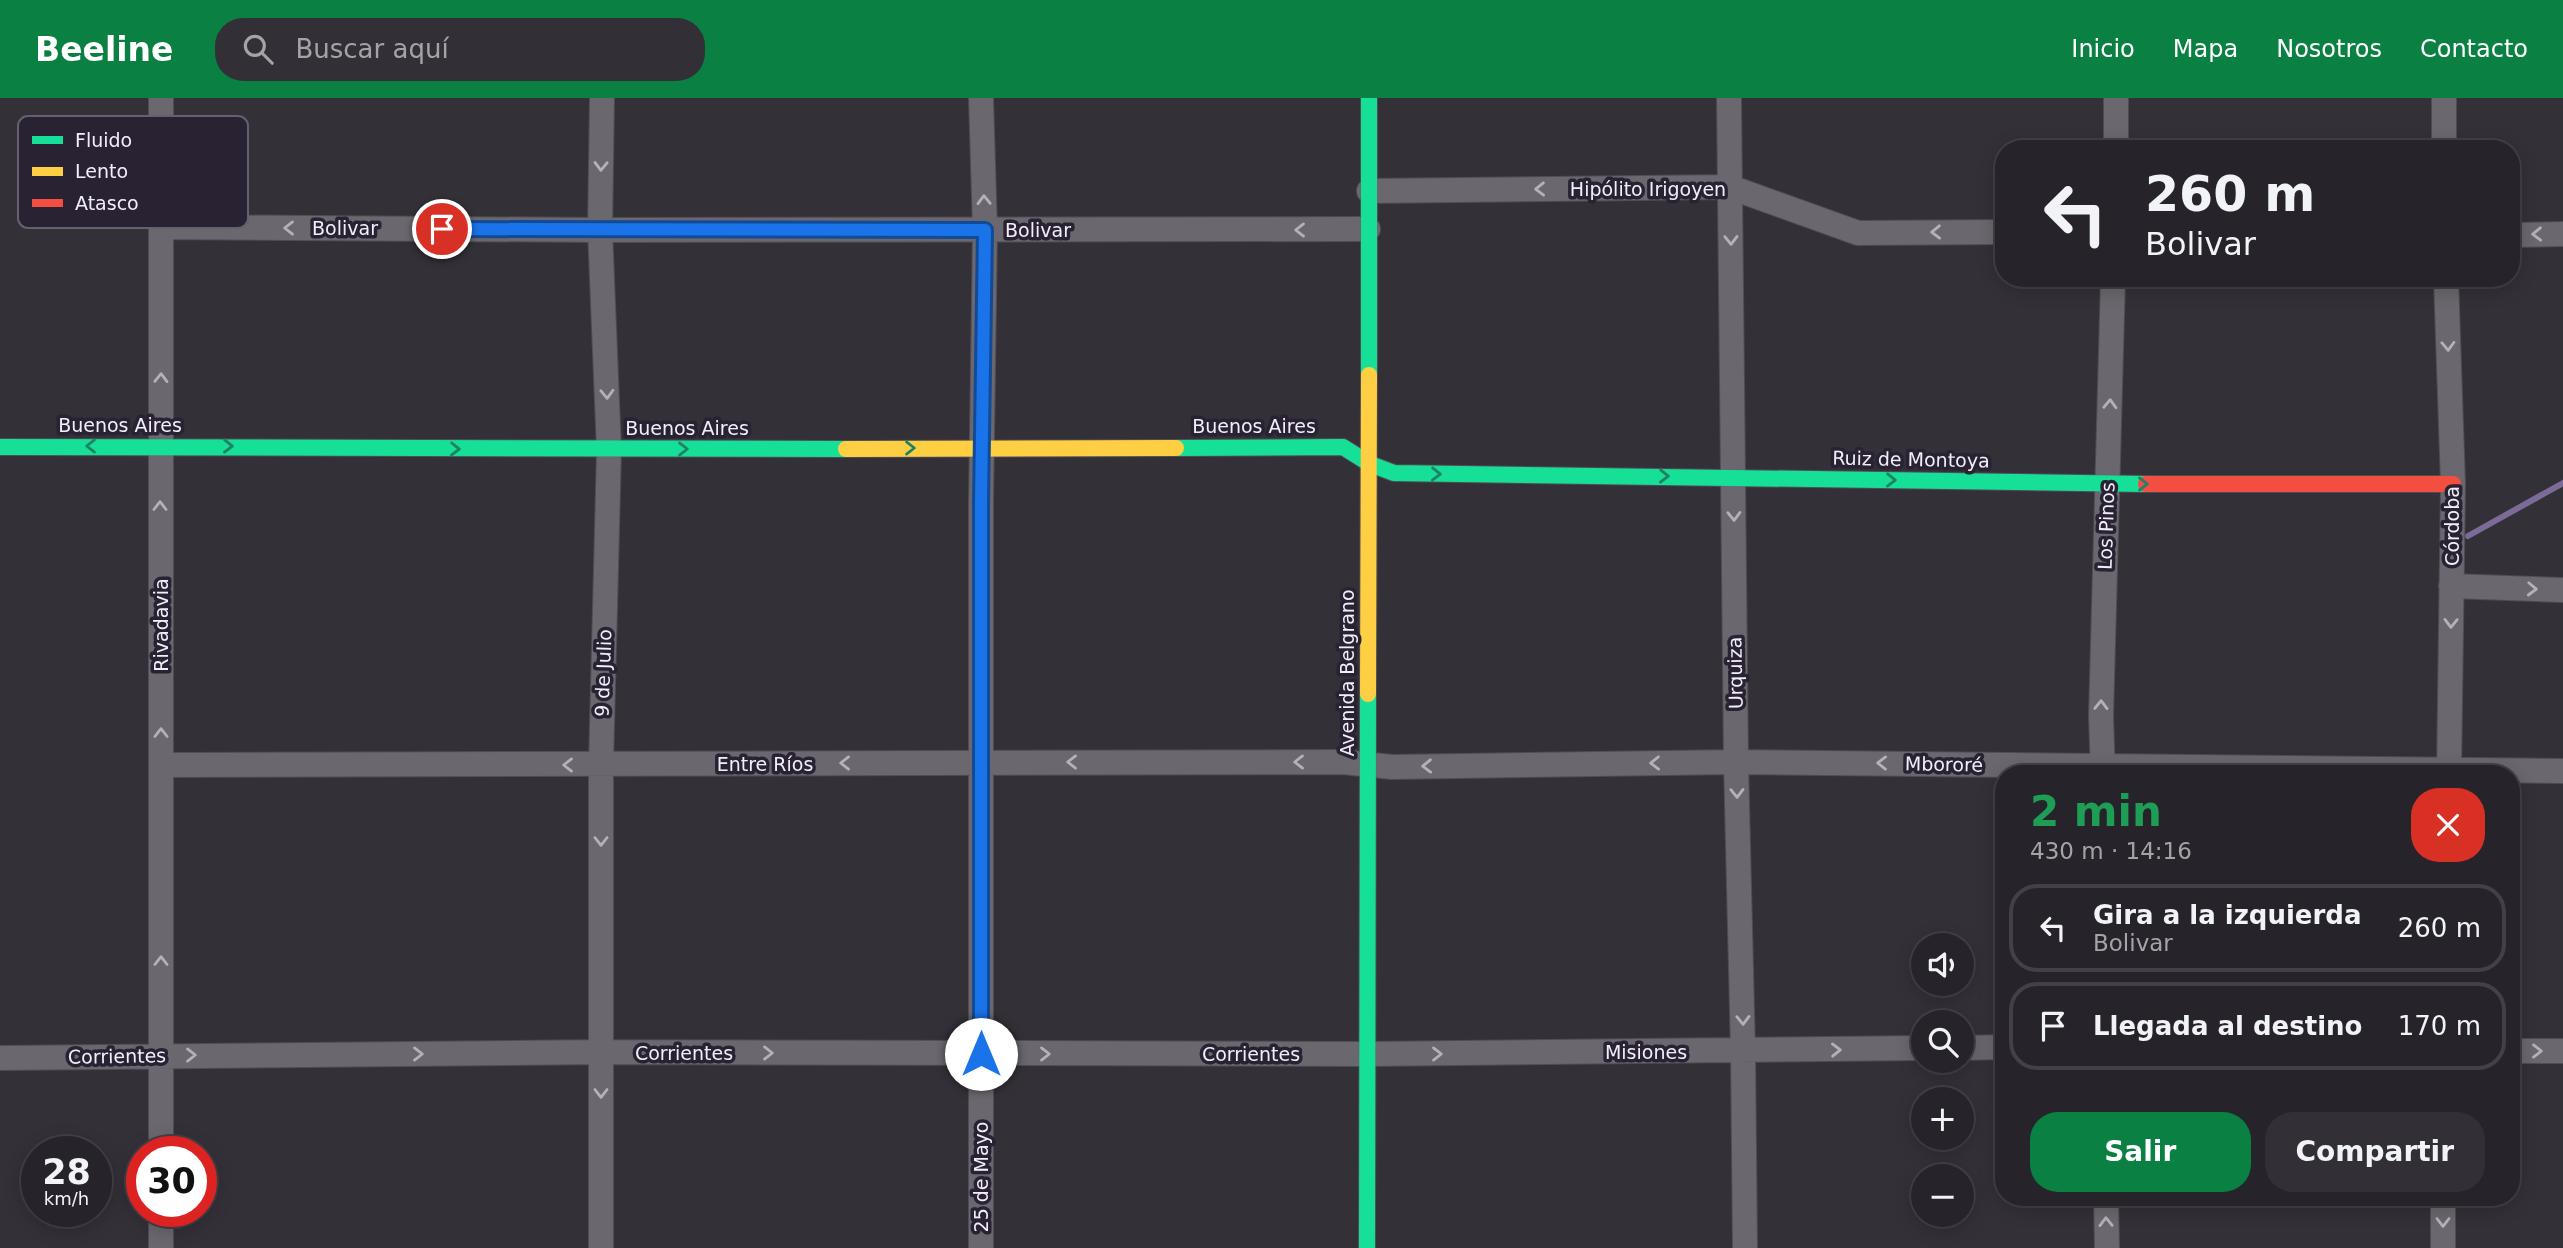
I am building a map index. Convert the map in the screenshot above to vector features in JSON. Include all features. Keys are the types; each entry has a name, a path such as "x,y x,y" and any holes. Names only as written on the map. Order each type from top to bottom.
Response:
{"street":[{"name":"Rivadavia","path":"161,98 161,116"},
{"name":"9 de Julio","path":"601,1248 601,765 609,450 600,230 602,98"},
{"name":"25 de Mayo","path":"981,98 985,230 981,1248"},
{"name":"Avenida Belgrano","path":"1367,1248 1369,98"},
{"name":"Urquiza","path":"1729,98 1736,762 1744,1052 1745,1248"},
{"path":"2116,98 2116,140"},
{"path":"2444,98 2444,140"},
{"name":"Hipólito Irigoyen","path":"1369,191 1730,187 1858,233 1995,232"},
{"name":"Rivadavia","path":"161,1136 160,446 163,228"},
{"name":"Bolivar","path":"248,228 1368,229"},
{"path":"2520,235 2563,234"},
{"name":"Los Pinos","path":"2103,765 2101,716 2113,287"},
{"name":"Córdoba","path":"2446,287 2453,484 2449,765"},
{"name":"Buenos Aires","path":"0,447 609,450 1343,447 1370,464"},
{"name":"Ruiz de Montoya","path":"1370,464 1394,473 2107,484 2453,484"},
{"path":"2451,586 2563,590"},
{"name":"Entre Ríos","path":"162,765 1343,762 1367,766"},
{"name":"Mbororé","path":"1367,766 1736,762 1995,768"},
{"name":"Mbororé","path":"2520,771 2563,771"},
{"path":"1974,1048 1995,1047"},
{"name":"Misiones","path":"1369,1054 1911,1048"},
{"path":"2520,1051 2563,1051"},
{"name":"Corrientes","path":"0,1058 601,1052 1369,1054"},
{"path":"2106,1206 2107,1248"},
{"path":"2443,1206 2443,1248"},
{"path":"161,1227 161,1248"}],"waterway":[{"path":"2468,536 2563,483"}],"traffic: fast":[{"path":"1369,98 1369,375"},
{"path":"0,447 846,449"},
{"path":"1176,448 1343,447 1370,464 1394,473 2146,484"},
{"path":"1367,1248 1368,694"}],"traffic: slow":[{"path":"1368,694 1369,375"},
{"path":"846,449 1176,448"}],"traffic: jam":[{"path":"2146,484 2453,484"}],"route":[{"path":"442,229 985,230 981,503 981,1054"}]}
